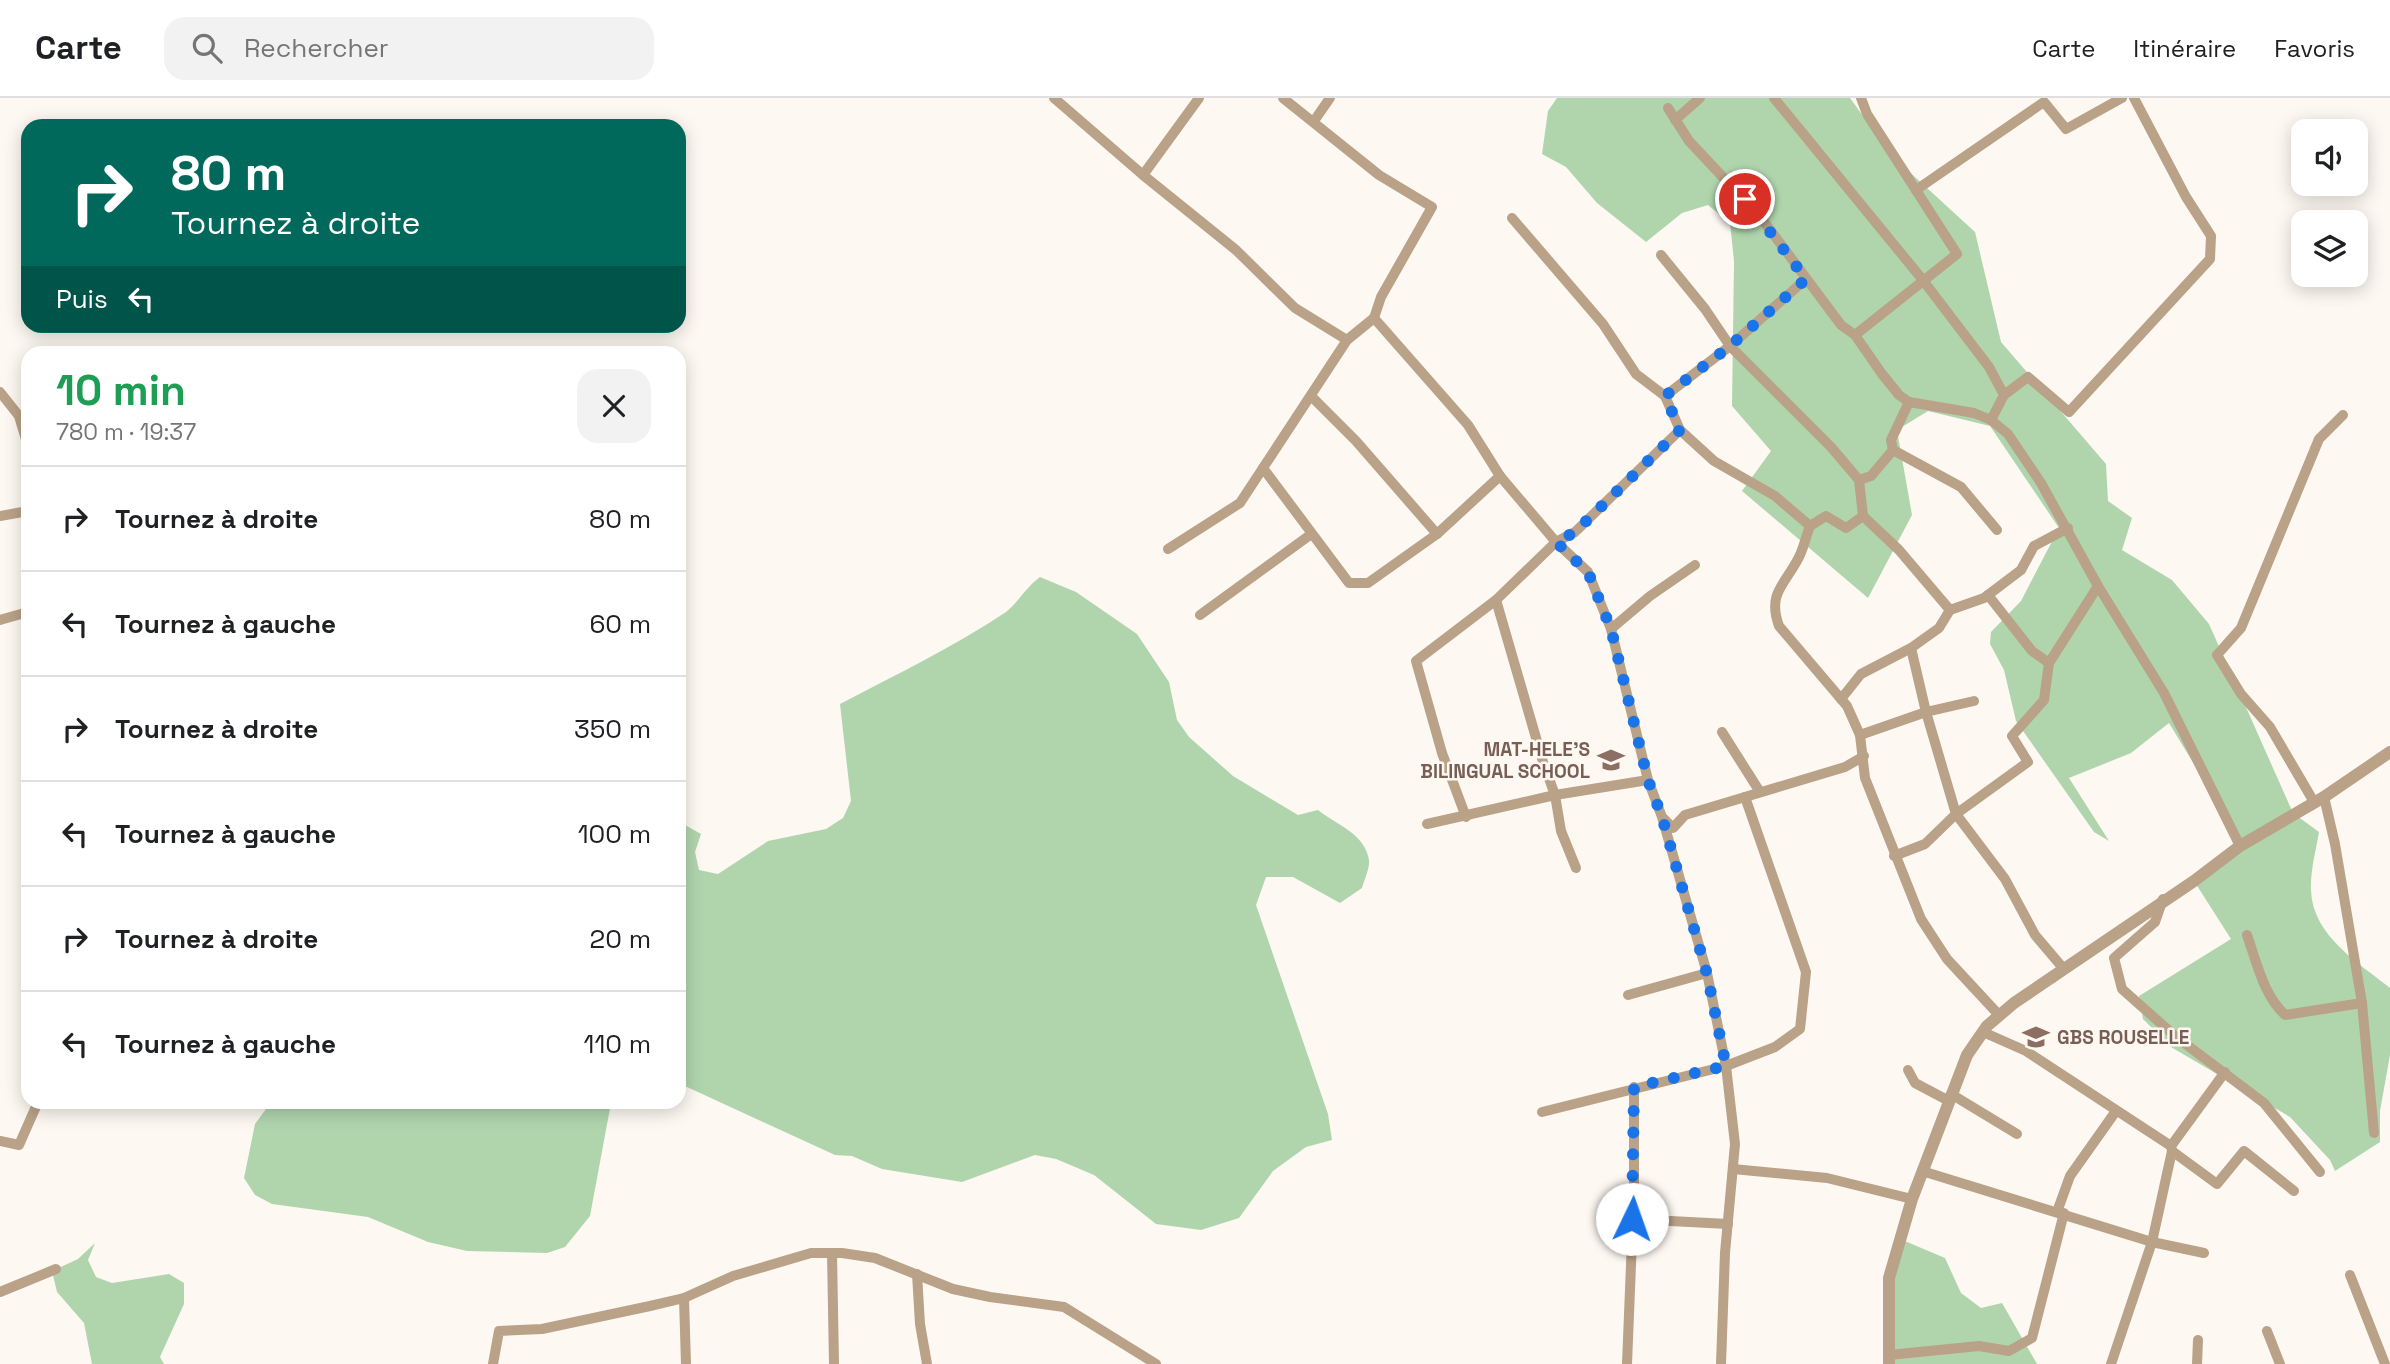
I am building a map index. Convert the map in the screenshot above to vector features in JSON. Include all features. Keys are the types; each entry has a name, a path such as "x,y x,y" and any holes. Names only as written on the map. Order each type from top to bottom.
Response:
{"street":[{"path":"1054,98 1236,250 1295,308 1347,340"},
{"path":"1143,175 1199,98"},
{"path":"1168,549 1240,503 1347,340 1374,318 1381,297 1432,207 1379,175 1283,98"},
{"path":"1314,121 1330,98"},
{"path":"1675,120 1700,98"},
{"path":"1774,98 1922,279 1989,367 2004,395"},
{"path":"1855,335 1956,254 1867,114 1861,98"},
{"path":"1916,190 2044,102 2066,129 2122,98"},
{"path":"1992,420 2004,395 2028,377 2069,412 2210,259 2211,236 2186,197 2134,98"},
{"path":"1668,108 1689,141 1762,219 1841,325 1855,335 1899,395 1909,402 1974,413 1992,420 2008,434 2068,528 2098,586 2164,693 2240,846"},
{"path":"1513,218 1604,324 1636,374 1665,396 1680,430 1714,461 1775,496 1810,526"},
{"path":"1661,255 1705,309 1730,346 1831,447 1859,480 1863,516 1891,543 1950,610"},
{"path":"1665,396 1730,346 1806,279"},
{"path":"1374,318 1468,425 1500,476 1556,542 1588,572 1611,629 1648,780 1662,817 1707,974 1726,1066 1735,1144 1721,1364"},
{"path":"0,392 19,416 21,423"},
{"path":"1311,397 1356,441 1437,534"},
{"path":"1893,450 1891,440 1909,402"},
{"path":"2343,415 2319,439 2241,628 2217,655 2241,694 2270,727 2319,799 2335,844 2362,1003 2374,1133"},
{"path":"1466,817 1442,752 1416,661 1496,600 1556,542 1575,532 1680,430"},
{"path":"1859,480 1871,476 1893,450"},
{"path":"1893,450 1961,487 1997,530"},
{"path":"1263,468 1310,535 1349,583 1368,583 1437,534 1500,476"},
{"path":"0,516 21,512"},
{"path":"1863,516 1846,528 1826,516 1810,526 1800,556 1774,598 1774,612 1779,626 1847,706 1860,735 1865,778 1921,919 1947,959 1998,1014"},
{"path":"1841,699 1861,674 1910,648 1938,628 1950,610 1988,595 2021,570 2034,546 2068,528"},
{"path":"1200,615 1310,535"},
{"path":"1611,629 1650,596 1695,565"},
{"path":"1895,856 1925,844 1956,814 2028,762 2012,736 2044,701 2049,663 2098,586"},
{"path":"1988,595 2032,651 2049,663"},
{"path":"1496,600 1555,795 1561,831 1576,868"},
{"path":"0,621 21,614"},
{"path":"1910,648 1956,814 2005,879 2035,935 2063,968"},
{"path":"1860,735 1926,712 1974,701"},
{"path":"1722,732 1760,792"},
{"path":"2116,1111 2070,1176 2032,1338 2010,1351 1979,1346 1889,1360 1889,1278 1922,1171 1967,1055 1983,1032 1998,1014 2194,881 2240,846 2319,799 2390,752"},
{"path":"1662,817 1673,828 1685,815 1845,767 1864,756"},
{"path":"1845,767 1865,778"},
{"path":"1427,824 1555,795 1648,780"},
{"path":"1542,1112 1726,1066 1776,1047 1800,1029 1806,972 1745,797"},
{"path":"2163,900 2155,922 2114,958 2122,989 2175,1036 2264,1103 2320,1172"},
{"path":"2248,935 2265,987 2274,1004 2285,1015 2362,1003"},
{"path":"1628,995 1707,974"},
{"path":"1983,1032 2026,1051 2172,1148 2217,1184 2244,1151 2294,1191"},
{"path":"1908,1070 1915,1083 1950,1098 2017,1134"},
{"path":"2111,1364 2152,1242 2172,1148 2225,1072"},
{"path":"1627,1364 1634,1087"},
{"path":"0,1141 19,1145 35,1109"},
{"path":"1733,1169 1816,1177 1912,1199"},
{"path":"1922,1171 2152,1242 2204,1253"},
{"path":"1632,1219 1728,1224"},
{"path":"493,1364 499,1331 542,1329 684,1298 733,1276 811,1253 832,1253 875,1258 953,1289 1063,1307 1156,1364"},
{"path":"832,1253 834,1364"},
{"path":"0,1292 56,1269"},
{"path":"918,1274 920,1324 927,1364"},
{"path":"2350,1276 2385,1364"},
{"path":"684,1298 686,1364"},
{"path":"2267,1331 2280,1364"},
{"path":"2197,1364 2198,1340"}],"green space":[{"path":"1557,98 1850,98 1891,155 1975,232 2001,342 2106,464 2108,501 2132,518 2122,550 2172,580 2209,624 2293,813 2319,832 2311,891 2320,922 2340,947 2390,988 2390,1055 2380,1111 2380,1142 2335,1171 2330,1160 2290,1117 2171,1047 2143,1019 2139,996 2231,939 2194,881 2240,846 2226,817 2169,723 2131,753 2069,778 2109,841 2094,832 2016,721 2004,670 1990,644 1991,632 2021,601 2059,528 1990,426 1928,411 1897,430 1912,515 1868,598 1742,491 1771,451 1732,406 1734,261 1730,223 1708,205 1682,213 1646,242 1597,203 1566,167 1542,154 1548,111"},
{"path":"1040,577 1076,592 1137,634 1169,682 1177,720 1189,737 1233,776 1298,815 1318,810 1349,830 1362,843 1369,860 1362,888 1340,903 1293,877 1266,877 1256,905 1328,1114 1332,1140 1306,1147 1273,1171 1239,1218 1201,1230 1156,1224 1094,1175 1056,1159 1035,1155 962,1182 882,1169 852,1156 835,1155 686,1087 686,826 701,834 695,852 699,870 718,874 768,841 826,829 843,818 851,801 840,704 986,625 1010,609"},
{"path":"266,1109 610,1109 590,1216 565,1247 547,1253 467,1251 428,1242 368,1217 272,1204 255,1195 244,1178 255,1124"},
{"path":"1900,1239 1945,1258 1961,1293 1981,1308 2002,1303 2037,1364 1890,1364 1889,1278"},
{"path":"95,1243 88,1260 96,1277 112,1283 169,1274 184,1283 184,1304 160,1357 164,1364 92,1364 84,1323 57,1292 52,1271 78,1259"}],"place":[{"name":"MAT-HELE'S BILINGUAL SCHOOL","path":"1611,760"},
{"name":"GBS ROUSELLE","path":"2036,1037"}],"route":[{"path":"1632,1219 1634,1087 1726,1066 1707,974 1662,817 1648,780 1611,629 1588,572 1556,542 1575,532 1680,430 1665,396 1730,346 1806,279 1745,199"}]}
